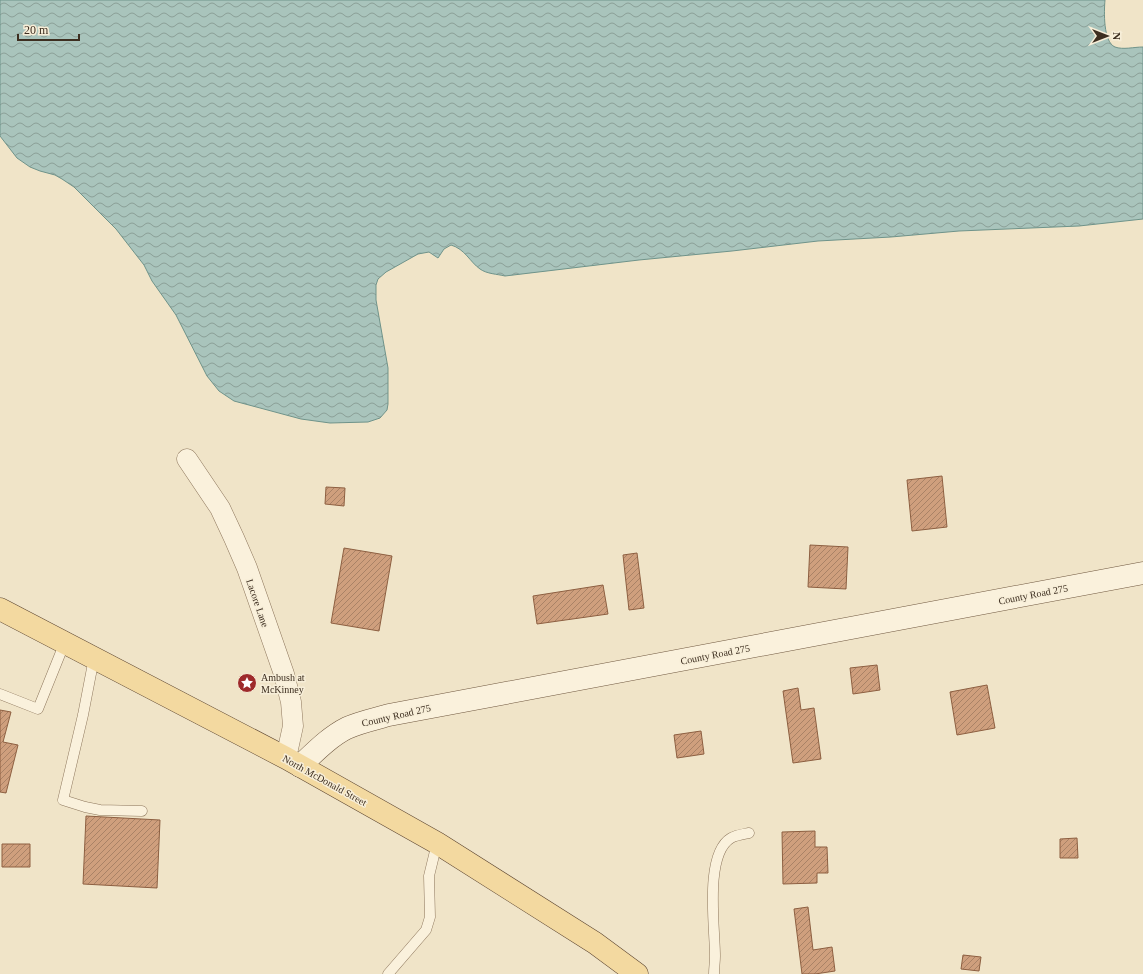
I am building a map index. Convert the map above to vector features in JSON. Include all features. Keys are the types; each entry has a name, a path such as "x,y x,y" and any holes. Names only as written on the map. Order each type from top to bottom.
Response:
{"main road":[{"name":"North McDonald Street","path":"0,609 293,762 437,843 595,943 637,974"}],"street":[{"name":"Lacore Lane","path":"187,458 220,508 234,538 247,568 284,674 291,702 293,762"},
{"name":"County Road 275","path":"293,762 346,728 389,715 1143,573"}],"lane":[{"path":"0,694 38,709 65,642"},
{"path":"94,658 83,715 63,800 100,810 142,811"},
{"path":"714,974 714,871 720,850 731,838 749,833"},
{"path":"388,974 426,930 430,917 429,876 437,843"}],"water":[{"path":"0,0 1105,0 1105,26 1108,39 1111,44 1115,47 1121,48 1143,47 1143,219 1079,226 959,231 818,241 505,276 483,271 476,266 460,249 451,245 444,249 438,258 429,252 418,254 386,272 378,279 376,285 376,300 388,368 387,410 380,418 368,422 330,423 301,419 234,401 219,391 207,376 176,315 152,281 144,265 116,229 74,187 55,175 30,167 17,158 0,136"}],"building":[{"path":"942,476 947,527 912,531 907,480"},
{"path":"326,487 345,488 344,506 325,504"},
{"path":"810,545 848,547 846,589 808,587"},
{"path":"344,548 392,556 379,631 331,623"},
{"path":"637,553 644,608 629,610 623,555"},
{"path":"603,585 608,614 537,624 533,596"},
{"path":"877,665 880,690 853,694 850,668"},
{"path":"987,685 995,728 957,735 950,692"},
{"path":"798,688 801,710 814,708 821,759 793,763 783,691"},
{"path":"0,710 11,712 3,742 18,745 6,793 0,792"},
{"path":"701,731 704,754 677,758 674,735"},
{"path":"86,816 160,820 157,888 83,884"},
{"path":"815,831 815,847 827,847 828,873 817,873 817,883 783,884 782,832"},
{"path":"1077,838 1078,858 1060,858 1060,839"},
{"path":"2,844 30,844 30,867 2,867"},
{"path":"808,907 813,950 832,947 835,971 802,974 794,909"},
{"path":"963,955 981,957 979,971 961,969"}],"place":[{"name":"Ambush at McKinney","path":"247,683"}]}
